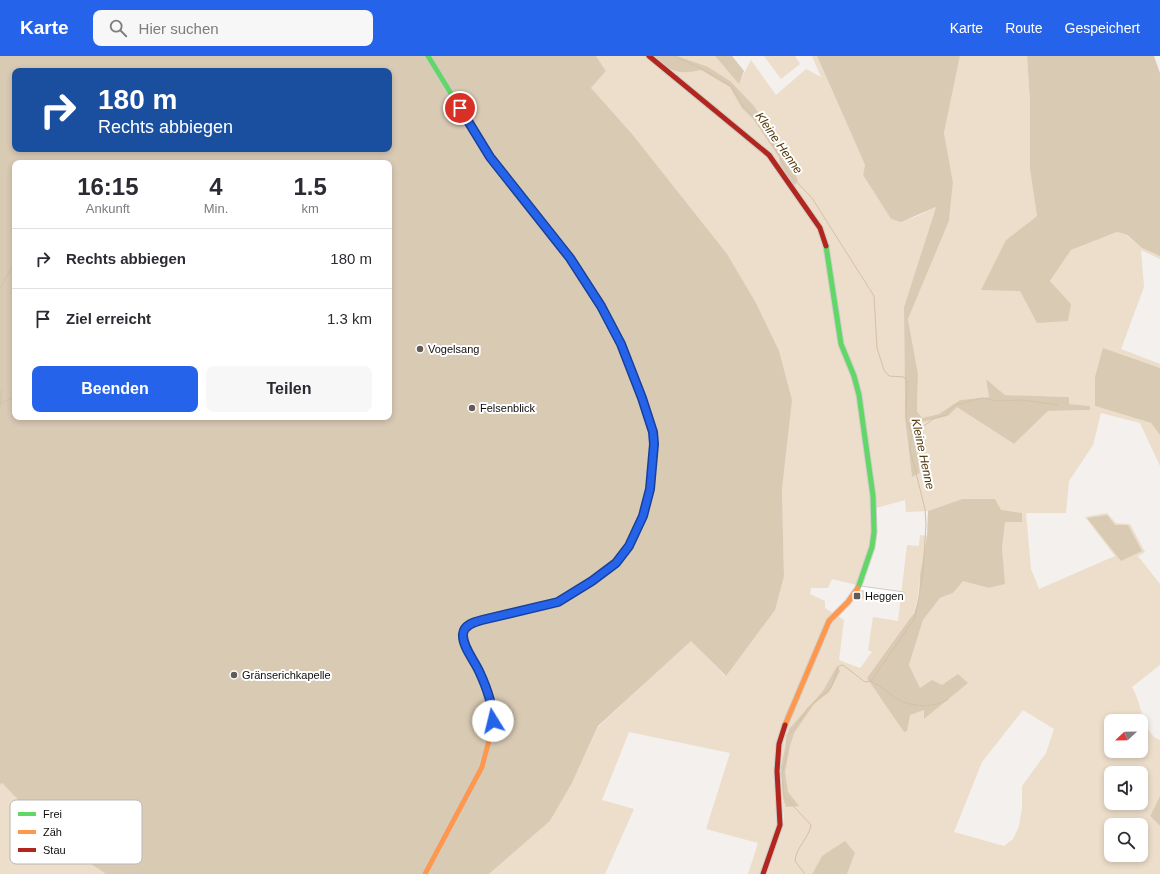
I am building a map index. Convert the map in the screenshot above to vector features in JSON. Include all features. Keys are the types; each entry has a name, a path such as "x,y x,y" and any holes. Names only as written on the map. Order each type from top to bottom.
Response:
{"street":[{"path":"425,874 482,767 492,729 492,714 489,701 480,672 465,644 463,635 465,629 472,623 482,620 558,602 592,581 616,563 629,546 643,516 650,489 654,444 653,432 642,398 621,344 598,301 570,258 490,157 428,56"},
{"path":"649,56 770,155 820,228 825,239 833,277 841,344 854,376 859,395 873,496 873,542 870,558 858,588 848,602 829,621 783,730 779,744 777,771 781,818 778,833 763,874"},
{"path":"858,588 902,594"}],"shaded area":[{"path":"0,56 596,56 606,71 591,88 632,134 727,254 756,303 779,351 792,400 782,488 784,576 775,610 726,676 691,641 598,726 572,783 550,821 489,874 106,874 91,864 142,864 142,800 18,800 2,783 0,785"},
{"path":"596,56 715,56 739,83 751,60 776,95 806,69 821,77 812,56 817,56 865,165 863,175 891,219 909,219 936,207 904,307 905,419 912,477 920,473 916,448 918,423 948,416 957,406 1014,444 1048,411 1089,410 1090,406 1069,404 1068,397 1005,395 986,379 989,397 960,400 939,414 922,418 917,411 918,374 908,319 949,221 953,182 944,133 960,56 1027,56 1030,103 1030,170 1037,216 1006,240 1020,291 1071,304 1050,281 1071,250 1117,232 1126,235 1142,248 1160,256 1160,259 1141,250 1144,287 1121,349 1160,364 1160,368 1152,366 1095,406 1151,423 1160,435 1160,466 1140,423 1101,413 1093,445 1069,481 1066,513 1026,513 1031,569 1039,589 1115,556 1085,517 1107,513 1116,523 1130,524 1145,552 1138,556 1160,584 1160,665 1132,687 1142,714 1104,714 1104,758 1148,758 1148,728 1154,737 1160,740 1160,796 1150,816 1160,826 1160,874 847,874 855,853 822,856 812,874 765,874 781,833 784,819 779,769 782,744 778,739 775,765 778,821 761,874 748,874 758,843 706,829 730,753 629,732 602,800 634,809 605,874 489,874 550,821 572,783 598,727 691,640 725,676 784,576 782,488 591,88 606,71","holes":["962,499 995,499 1002,519 1004,584 989,588 963,580 953,593 940,598 923,620 909,665 920,689 942,685 936,709 924,719 925,709 910,715 906,731 904,731 898,722 910,620 917,603 920,574 927,536 920,535 919,546 907,545 898,621 873,617 868,650 872,652 860,668 839,660 844,620 825,608 825,601 810,594 811,588 828,588 832,579 857,585 868,554 876,508 905,500 906,512 928,511","1088,518 1115,525 1121,560","1023,710 1054,729 1046,753 1022,786 1022,809 1019,826 1013,839 1004,846 954,832 982,762"]},
{"path":"653,56 677,56 708,67 730,81 754,106 783,149 798,180 794,186 780,165 779,157 753,119 742,108 730,87 701,70 680,72 670,69"},
{"path":"715,56 732,56 744,71 739,84"},
{"path":"764,56 795,56 800,64 781,79"},
{"path":"817,56 960,56 944,133 953,182 949,221 908,319 918,374 917,411 922,418 939,414 960,400 989,397 986,379 1005,395 1069,397 1069,404 1090,406 1090,410 1048,411 1014,444 957,407 948,416 918,423 916,448 920,473 912,477 905,419 904,307 936,207 901,222 891,219 863,175 865,165"},
{"path":"1027,56 1154,56 1160,73 1160,256 1142,248 1127,235 1117,232 1071,250 1050,281 1071,304 1068,321 1037,323 1020,291 981,290 1006,240 1037,216 1030,170 1030,103"},
{"path":"1103,348 1160,368 1160,435 1151,423 1095,406 1095,377"},
{"path":"962,499 995,499 1001,510 1022,513 1022,522 1005,522 1002,548 1005,584 989,588 963,581 953,593 940,598 923,620 909,665 920,688 932,680 942,685 958,674 968,683 924,719 924,710 910,715 907,731 904,732 867,678 914,613 919,598 920,574 927,536 928,511"},
{"path":"1107,515 1115,525 1128,525 1142,551 1121,561 1087,518"},
{"path":"859,591 872,592 870,601 859,598"},
{"path":"837,666 840,671 829,692 814,704 794,733 785,772 788,792 799,806 786,807 783,798 781,767 789,729 823,691"},
{"path":"2,783 18,800 10,800 10,864 91,864 106,874 0,874 0,785"},
{"path":"1160,796 1160,826 1150,816"},
{"path":"845,841 855,853 847,874 812,874 822,856"}],"waterway":[{"name":"Kleine Henne","path":"674,56 704,70 731,86 744,107 755,118 776,150 789,174 812,198 874,296 877,348 884,370 889,376 904,377 907,381 906,417 912,435 910,449 925,509 926,524 923,573 915,618 871,681 865,682 843,665 839,666 831,688 808,708 795,728 787,735 787,752 782,774 784,796 811,825 810,830 798,851 795,861 805,874"},
{"path":"0,289 12,267"},
{"path":"0,406 2,388"},
{"path":"1,403 12,398"},
{"path":"912,435 933,419 945,415 955,405 982,398 997,401 1022,400 1058,405"},
{"path":"871,681 897,699 909,704 930,706 948,699"}],"traffic: fast":[{"path":"428,56 490,157 555,239 591,289 616,337"},
{"path":"826,246 841,344 854,376 859,395 873,496 874,532 872,547 858,588"},
{"path":"487,695 480,672 465,643 464,633 468,627 491,617 557,602 579,590 602,574 618,559 631,540 643,516"}],"traffic: slow":[{"path":"616,337 644,399 653,437 653,467 643,516"},
{"path":"785,725 829,621 848,602 858,588"},
{"path":"425,874 482,767 492,729 492,714 487,695"}],"traffic: jam":[{"path":"649,56 769,155 820,228 826,246"},
{"path":"763,874 780,825 777,771 779,744 785,725"}],"place":[{"name":"Vogelsang","path":"420,349"},
{"name":"Felsenblick","path":"472,408"},
{"name":"Heggen","path":"857,596"},
{"name":"Gränserichkapelle","path":"234,675"}],"route":[{"path":"460,108 490,157 555,238 579,271 601,306 624,353 642,398 650,419 654,444 650,489 646,507 634,537 616,563 592,581 558,602 472,623 463,632 466,647 480,672 489,701 493,721"}]}
